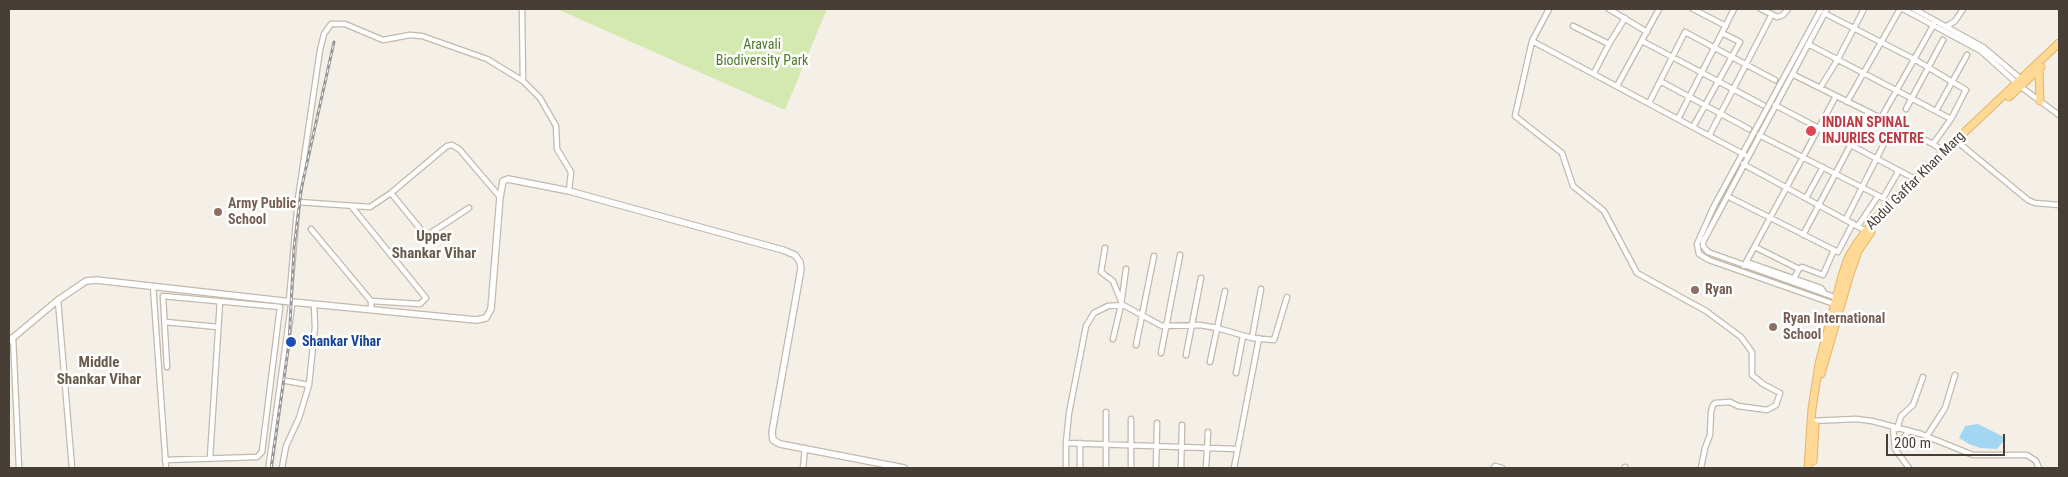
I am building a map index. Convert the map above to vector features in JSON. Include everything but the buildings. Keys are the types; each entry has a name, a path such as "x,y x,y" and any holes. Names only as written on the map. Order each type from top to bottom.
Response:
{"main road":[{"name":"Abdul Gaffar Khan Marg","path":"1808,468 1813,421 1822,371 1848,258 1866,231 1914,178 2022,85 2059,42"},
{"name":"Abdul Gaffar Khan Marg","path":"1838,302 1855,259 1867,237 1896,203 2059,49"},
{"path":"2039,69 2040,101"},
{"name":"Abdul Gaffar Khan Marg","path":"1812,468 1813,421"}],"street":[{"path":"522,9 523,81"},
{"path":"1549,9 1532,40 1515,116 1562,153 1573,186 1604,211 1637,273 1706,311 1741,337 1752,352 1752,376 1780,392 1776,405 1767,410 1738,406 1730,402 1713,405 1710,435 1701,468"},
{"path":"1609,9 1646,32"},
{"path":"1618,86 1659,9"},
{"path":"1693,9 1726,26"},
{"path":"1678,119 1703,74 1734,9"},
{"path":"1761,9 1781,16 1788,9"},
{"path":"1820,88 1838,59 1864,9"},
{"path":"1848,102 1863,72 1901,9 1947,26 1983,47 2022,85"},
{"path":"1914,9 1981,51 2059,115"},
{"path":"1947,26 1955,22 1964,9"},
{"path":"1824,10 1853,29 1914,59 1966,90 1951,119 1933,144"},
{"path":"1824,10 1759,135 1745,155 1743,164 1704,238 1703,246 1708,252 1822,288 1825,294"},
{"path":"1824,10 1745,155 1714,206 1698,240 1697,248 1699,254 1705,258 1741,272 1838,302"},
{"path":"1709,136 1772,14"},
{"path":"1594,73 1625,18"},
{"path":"1881,118 1935,22"},
{"path":"269,468 291,301 298,202 322,41 326,30 331,24 345,24 383,40 410,35 422,36 487,59 523,81 540,98 556,126 556,149 571,172 569,191"},
{"path":"1573,26 1609,44"},
{"path":"1649,103 1685,32 1775,80"},
{"path":"1693,127 1740,42 1722,33"},
{"path":"1532,40 1745,155"},
{"path":"1906,109 1943,40"},
{"path":"1642,41 1763,105"},
{"path":"1808,44 1951,119"},
{"path":"1936,111 1967,54"},
{"path":"1792,74 1933,144 1944,152"},
{"path":"1660,81 1749,129"},
{"path":"1741,272 1836,96"},
{"path":"1775,105 1914,178"},
{"path":"1803,235 1868,112"},
{"path":"1846,219 1894,124"},
{"path":"1759,135 1878,196 1884,197 1897,174 1897,170"},
{"path":"1959,143 2028,200 2035,203 2059,205"},
{"path":"298,202 370,207 391,193 447,146 452,144 459,149 500,197"},
{"path":"1743,164 1866,231"},
{"path":"1806,198 1823,168"},
{"path":"19,468 11,339 58,300 86,281 96,280 314,305 476,320 488,317 491,309 500,197 503,181 508,179 569,191 783,250 797,257 801,269 772,436 777,444 904,468"},
{"path":"391,193 426,236 469,208"},
{"path":"1858,226 1878,196"},
{"path":"1731,198 1834,250 1839,251 1853,223"},
{"path":"352,207 426,298 420,304 371,301"},
{"path":"311,229 371,301 371,309"},
{"path":"1697,248 1703,246"},
{"path":"1755,247 1799,269 1803,268 1823,275 1834,250"},
{"path":"1105,248 1101,272 1113,281 1121,304"},
{"path":"1161,353 1180,255"},
{"path":"1136,345 1154,256"},
{"path":"1746,264 1825,294 1838,302"},
{"path":"1113,339 1126,269"},
{"path":"1794,278 1799,269"},
{"path":"1186,356 1201,278"},
{"path":"153,286 166,468"},
{"path":"1252,338 1261,289"},
{"path":"1210,362 1225,292"},
{"path":"154,294 278,305 281,309 262,452 257,457 165,460"},
{"path":"163,296 168,367"},
{"path":"1066,468 1069,413 1088,321 1091,316 1108,306 1121,304 1131,308 1155,324 1166,326 1192,324 1217,328 1252,338 1276,339 1287,297"},
{"path":"58,300 72,468"},
{"path":"210,458 220,301"},
{"path":"282,468 286,446 299,418 309,385 315,327 314,305"},
{"path":"165,322 218,327"},
{"path":"1236,373 1243,336"},
{"path":"1234,468 1259,338"},
{"path":"1927,436 1945,408 1955,375"},
{"path":"1909,468 1895,446 1895,428 1901,416 1913,405 1923,377"},
{"path":"281,380 309,385"},
{"path":"1106,412 1106,468"},
{"path":"1131,468 1132,419"},
{"path":"1813,421 1863,419 1927,436 1973,455 2027,455 2036,461 2039,468"},
{"path":"1156,468 1157,423"},
{"path":"1181,468 1182,425"},
{"path":"1895,446 1902,441 1908,431"},
{"path":"1206,468 1208,432"},
{"path":"1066,443 1237,450"},
{"path":"1080,443 1080,468"},
{"path":"803,468 805,448"},
{"path":"1494,468 1495,466 1502,468"}],"green space":[{"name":"Aravali Biodiversity Park","path":"557,9 827,9 785,110"}],"water":[{"path":"1978,424 2006,438 1997,449 1980,448 1959,438 1965,426"}],"railway":[{"path":"271,468 289,343 294,248 301,190 334,42"}],"place":[{"name":"INDIAN SPINAL INJURIES CENTRE","path":"1811,131"},
{"name":"Army Public School","path":"218,212"},
{"name":"Ryan","path":"1695,290"},
{"name":"Ryan International School","path":"1773,327"},
{"name":"Shankar Vihar","path":"291,342"}],"district":[{"name":"Upper Shankar Vihar","path":"434,246"},
{"name":"Middle Shankar Vihar","path":"99,372"}]}
